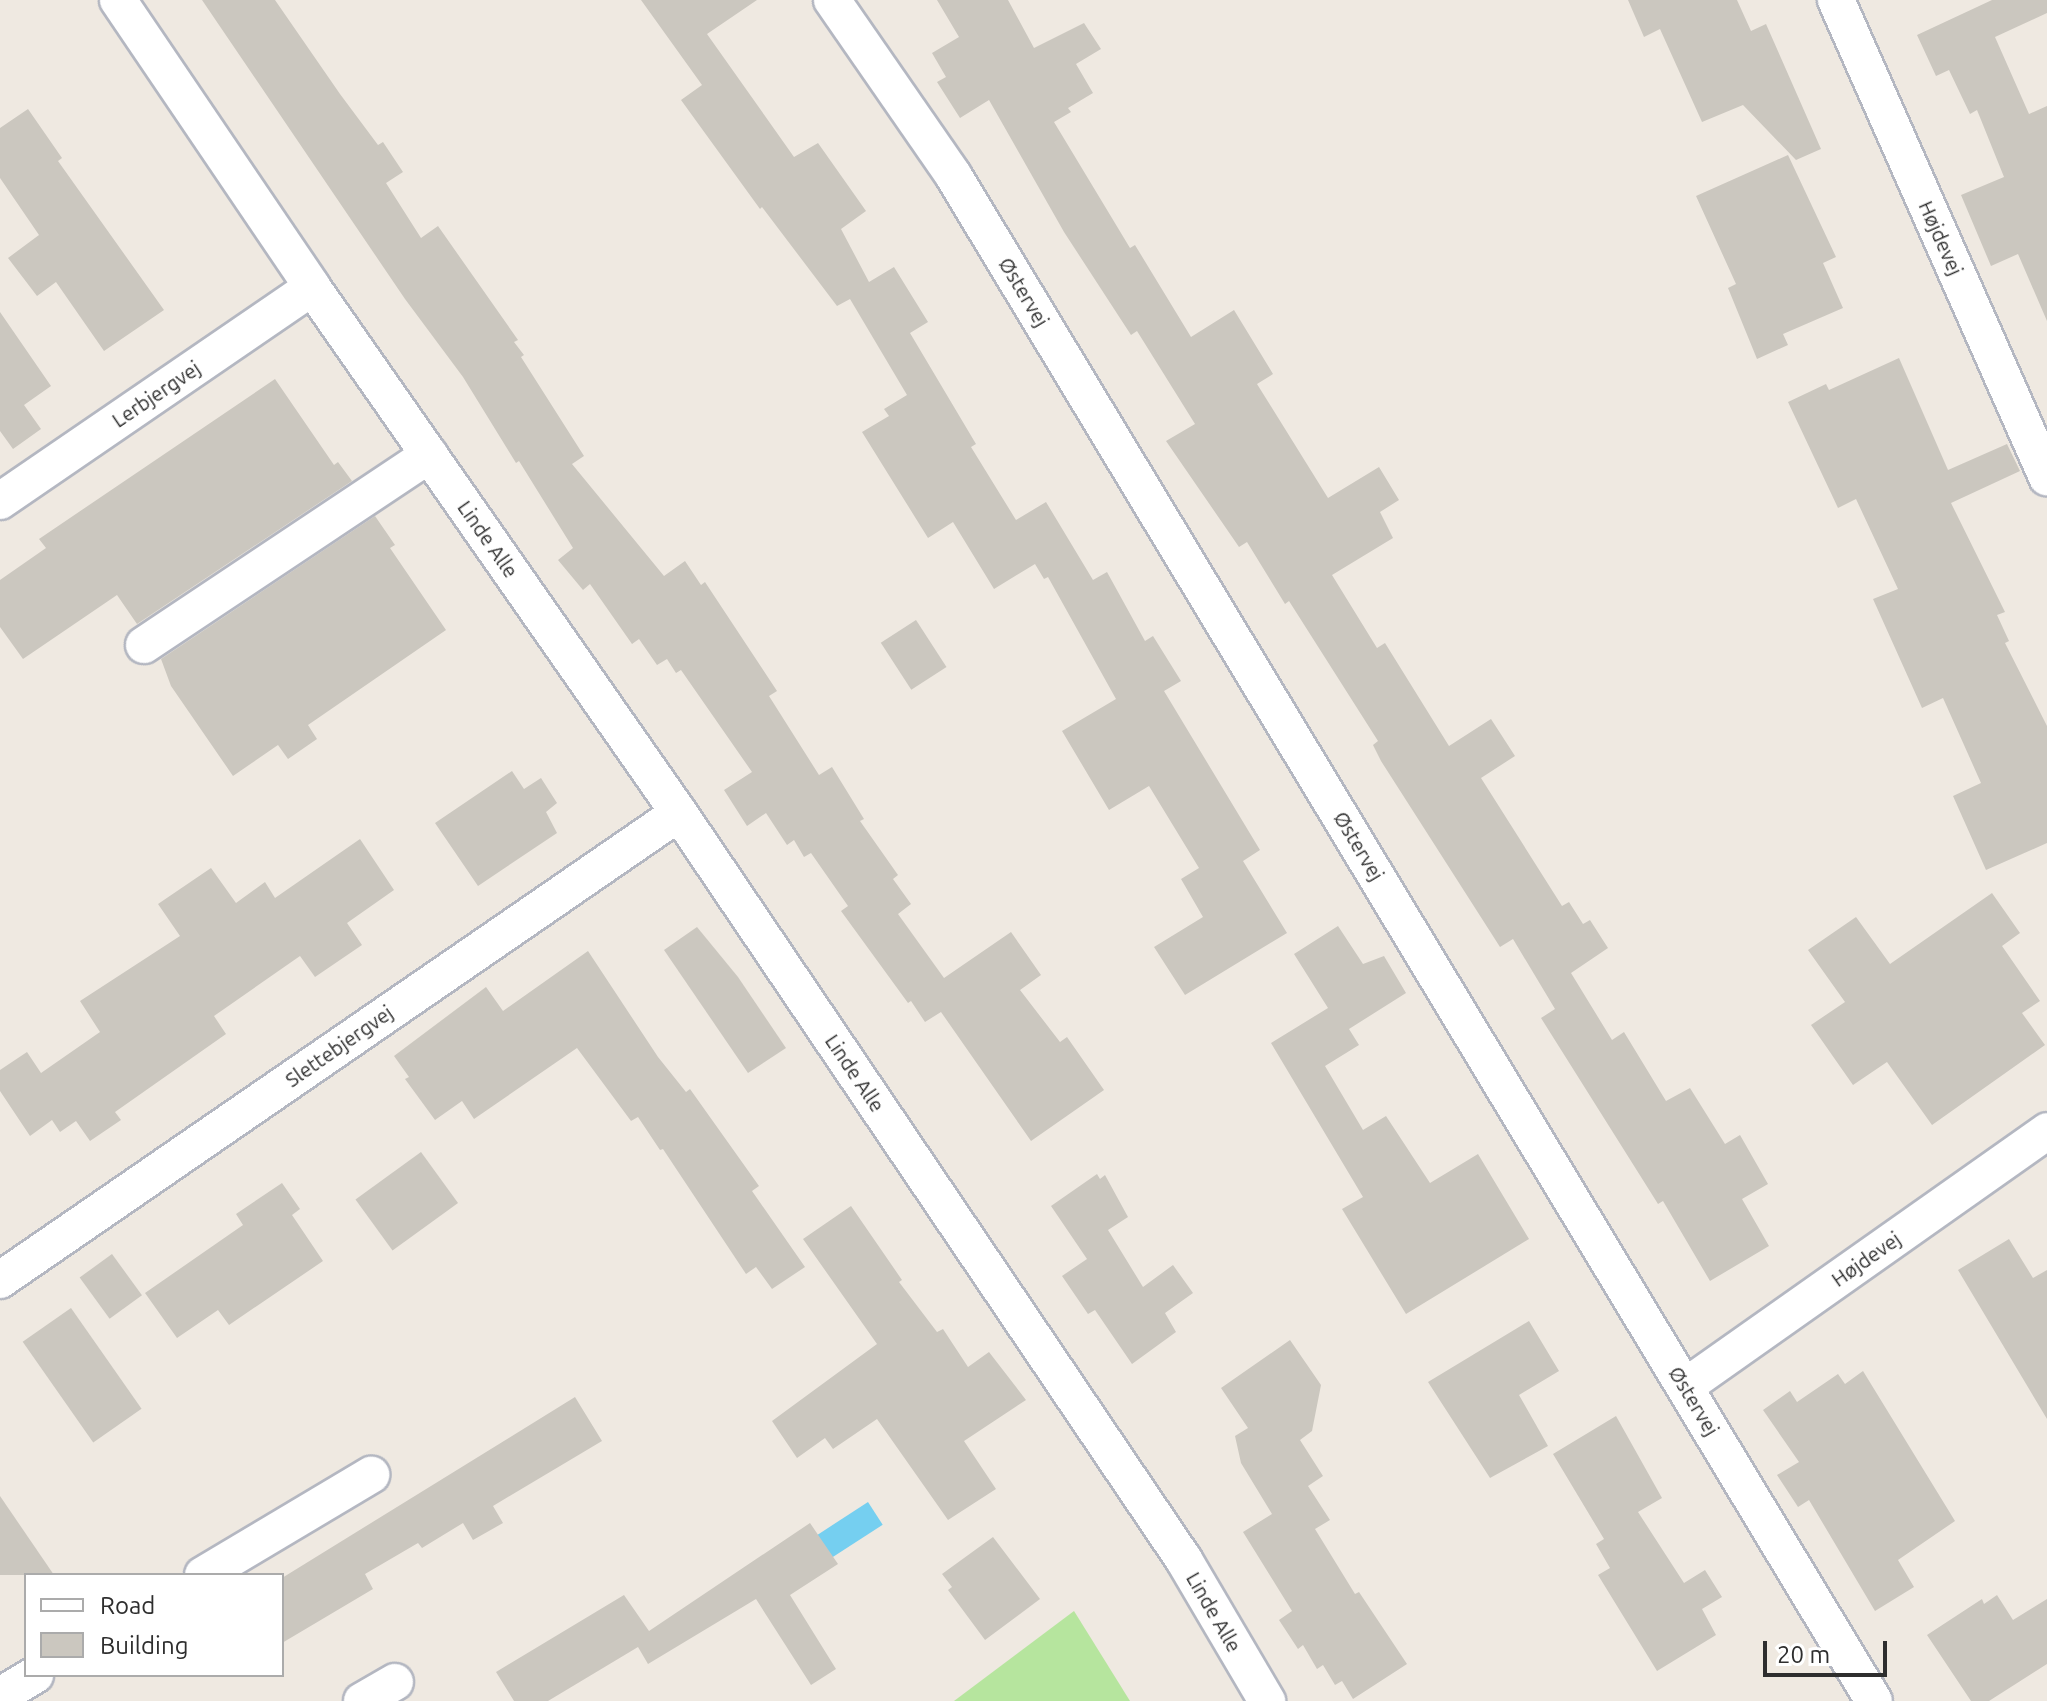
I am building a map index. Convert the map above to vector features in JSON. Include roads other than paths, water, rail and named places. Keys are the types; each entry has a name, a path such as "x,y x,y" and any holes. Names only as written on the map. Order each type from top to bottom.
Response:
{"street":[{"name":"Linde Alle","path":"118,0 312,287 679,813 1184,1560 1267,1701"},
{"name":"Østervej","path":"832,0 953,175 1874,1701"},
{"name":"Højdevej","path":"1836,0 2047,477"},
{"name":"Lerbjergvej","path":"0,501 312,287"},
{"path":"144,645 429,455"},
{"name":"Slettebjergvej","path":"0,1280 679,813"},
{"name":"Højdevej","path":"1686,1386 2047,1131"},
{"path":"206,1573 371,1475"},
{"path":"0,1696 32,1677"},
{"path":"362,1701 395,1682"}],"water":[{"path":"868,1502 883,1525 828,1560 813,1537"}]}
